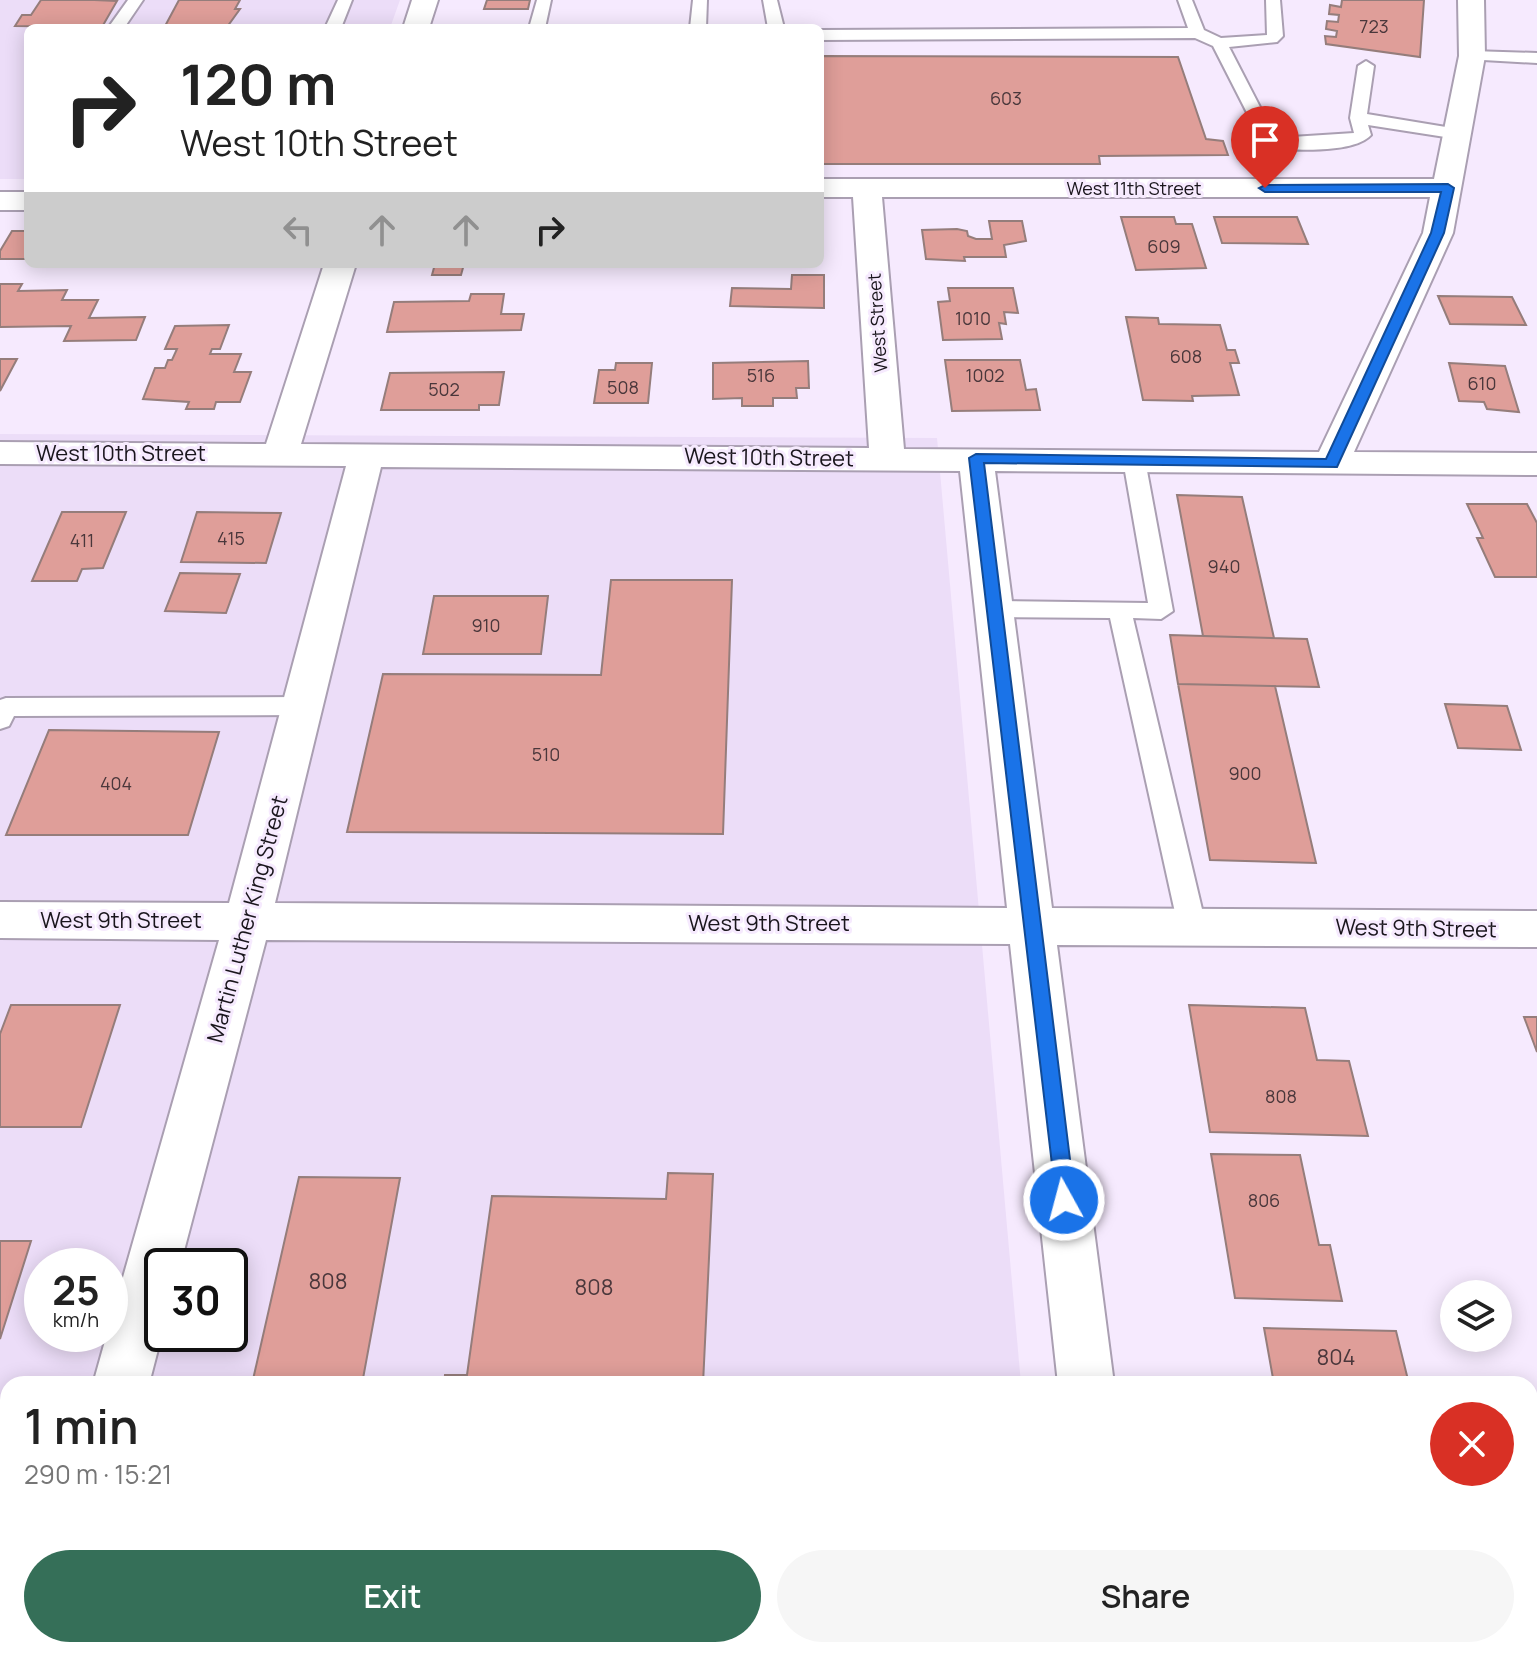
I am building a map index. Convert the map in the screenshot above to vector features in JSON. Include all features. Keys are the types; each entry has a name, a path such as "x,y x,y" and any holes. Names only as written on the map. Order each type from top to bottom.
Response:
{"street":[{"path":"417,24 425,0"},
{"path":"1331,463 1438,233 1472,56 1471,0"},
{"name":"West 11th Street","path":"824,188 1448,188"},
{"name":"West Street","path":"867,188 887,458"},
{"path":"0,201 24,201"},
{"path":"281,453 339,268"},
{"name":"West 10th Street","path":"0,453 367,453 1537,464"},
{"name":"Martin Luther King Street","path":"123,1376 248,920 367,453"},
{"path":"976,458 1085,1376"},
{"name":"West 9th Street","path":"0,920 1537,929"}],"lane":[{"path":"119,24 136,0"},
{"path":"335,24 345,0"},
{"path":"538,24 544,0"},
{"path":"698,24 700,0"},
{"path":"770,0 773,24"},
{"path":"1185,0 1197,33"},
{"path":"824,35 1197,33 1219,43 1272,39 1275,36 1273,0"},
{"path":"1219,43 1270,142 1287,145 1354,141 1363,135 1358,118 1366,66"},
{"path":"1472,56 1537,58"},
{"path":"1358,118 1458,134"},
{"path":"994,609 1161,611 1134,460"},
{"path":"1120,610 1192,926"},
{"path":"0,720 6,707 303,706"}],"shaded area":[{"path":"0,0 400,0 391,24 24,24 24,179 0,179"},
{"path":"0,434 937,438 1020,1376 0,1376"}],"building":[{"path":"41,0 117,1 104,24 15,26 22,15 31,15"},
{"path":"179,0 240,0 235,9 240,9 229,24 166,24"},
{"path":"487,0 530,0 528,9 484,9"},
{"path":"1342,0 1424,0 1420,57 1326,44 1325,36 1336,37 1337,31 1326,29 1327,21 1338,22 1339,15 1329,14 1330,5 1341,7"},
{"path":"824,56 1178,57 1206,139 1223,141 1228,155 1099,156 1100,164 824,164"},
{"path":"1121,217 1174,217 1176,224 1192,224 1206,268 1136,270"},
{"path":"1214,217 1297,217 1308,244 1222,243"},
{"path":"989,221 1022,221 1026,241 1004,245 1006,257 964,257 965,261 926,259 922,230 957,229 967,231 968,236 976,239 992,239"},
{"path":"12,231 24,231 24,259 0,259 0,251"},
{"path":"434,268 463,268 461,275 432,275"},
{"path":"792,275 824,275 824,308 730,306 732,288 791,289"},
{"path":"0,284 22,284 18,291 67,290 62,300 98,300 89,318 145,317 136,340 64,341 71,326 0,327"},
{"path":"948,288 1013,288 1018,313 1004,312 1006,324 999,323 1002,339 943,340 938,302 950,301"},
{"path":"471,294 504,294 501,314 524,314 521,330 387,332 394,302 469,301"},
{"path":"1438,296 1512,297 1526,325 1450,324"},
{"path":"1126,317 1158,318 1159,324 1220,325 1227,350 1235,350 1239,363 1230,363 1239,395 1192,396 1193,401 1143,400"},
{"path":"229,325 220,349 212,349 210,354 241,354 234,372 251,372 240,402 216,402 214,409 186,409 189,402 143,399 155,368 165,368 177,349 165,349 175,326"},
{"path":"0,359 17,359 0,391"},
{"path":"945,360 1020,360 1026,390 1036,389 1040,410 952,411"},
{"path":"808,361 809,388 796,388 797,398 773,398 773,406 742,406 742,398 713,399 713,363"},
{"path":"616,363 652,363 648,403 594,403 599,370 615,370"},
{"path":"1449,363 1505,366 1519,412 1487,409 1484,402 1459,401"},
{"path":"504,372 499,405 479,405 479,410 381,410 390,373"},
{"path":"1177,495 1242,497 1274,638 1203,636"},
{"path":"1467,504 1527,504 1537,523 1537,577 1495,577 1477,538 1483,538"},
{"path":"62,512 126,512 103,568 82,569 77,581 32,581"},
{"path":"197,512 281,513 266,563 181,562"},
{"path":"180,573 240,574 226,613 165,611"},
{"path":"611,580 732,580 723,834 347,832 383,674 601,675"},
{"path":"434,596 548,596 541,654 423,654"},
{"path":"1170,635 1307,639 1319,687 1178,684"},
{"path":"1178,684 1275,686 1316,863 1210,860"},
{"path":"1445,704 1507,706 1521,750 1458,748"},
{"path":"49,730 219,732 188,835 6,835"},
{"path":"11,1005 120,1005 81,1127 0,1127 0,1034"},
{"path":"1189,1005 1305,1008 1317,1060 1349,1061 1368,1136 1210,1132"},
{"path":"1524,1017 1537,1017 1537,1052"},
{"path":"1211,1154 1300,1155 1319,1245 1330,1245 1342,1301 1235,1298"},
{"path":"668,1173 713,1174 703,1376 445,1376 467,1375 492,1196 666,1199"},
{"path":"299,1177 400,1178 363,1376 254,1376"},
{"path":"0,1241 31,1241 29,1248 24,1248 24,1263 0,1339"},
{"path":"1264,1328 1396,1331 1407,1376 1273,1376"}],"route":[{"path":"1064,1200 976,458 1331,463 1438,233 1448,188 1265,188"}]}
